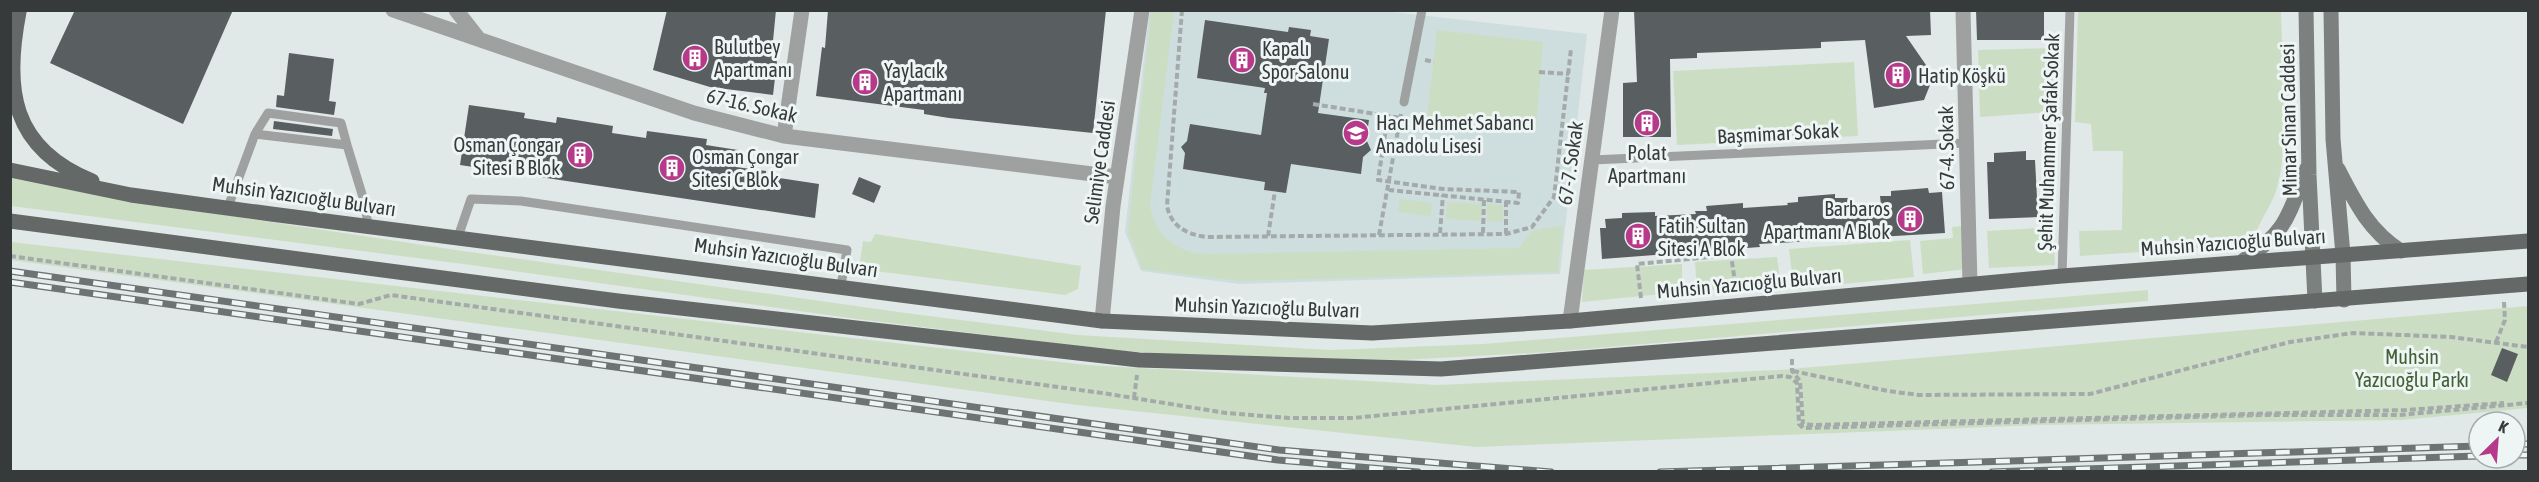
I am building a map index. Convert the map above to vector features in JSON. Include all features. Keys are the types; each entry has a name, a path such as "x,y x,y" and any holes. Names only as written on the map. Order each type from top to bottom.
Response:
{"main road":[{"path":"10,27 20,11"},
{"path":"20,11 11,51 13,89 18,108 35,141 47,156 68,170 131,195"},
{"name":"Muhsin Yazıcıoğlu Bulvarı","path":"10,170 131,195 1102,321 1372,333 1570,321 2244,260 2529,241"},
{"path":"10,221 618,302 1139,360 1441,369 2529,284"}],"street":[{"name":"67-16. Sokak","path":"393,10 694,113 784,136 1117,177"},
{"path":"456,10 471,32 482,41"},
{"path":"784,136 802,10"},
{"name":"Selimiye Caddesi","path":"1102,321 1117,177 1142,10"},
{"name":"67-7. Sokak","path":"1570,321 1612,10"},
{"name":"67-4. Sokak","path":"1964,10 1970,284"},
{"name":"Mimar Sinan Caddesi","path":"2306,10 2315,301"},
{"path":"2331,10 2334,163 2343,255 2344,300"},
{"path":"2244,260 2281,230 2309,162"},
{"path":"2334,163 2365,219 2380,236 2401,251"}],"lane":[{"path":"1404,102 1422,10"},
{"name":"Şehit Muhammer Şafak Sokak","path":"2062,276 2070,10"},
{"path":"228,207 255,134 268,113 341,123 365,204 368,226"},
{"path":"255,134 346,145"},
{"name":"Başmimar Sokak","path":"1592,160 1966,142"},
{"path":"458,237 471,199 521,201 847,250 841,286"}],"path":[{"path":"1182,10 1169,215 1178,226 1193,235 1506,234 1532,227 1554,197 1571,49"},
{"path":"1539,72 1569,74"},
{"path":"1379,234 1404,102"},
{"path":"1313,104 1401,118"},
{"path":"1388,116 1378,180 1443,189 1519,192 1518,203 1389,190"},
{"path":"1440,233 1443,189"},
{"path":"1268,236 1275,191"},
{"path":"1483,233 1484,200"},
{"path":"1506,201 1506,234"},
{"path":"1643,314 1637,264 1685,259 1731,255 1738,305"},
{"path":"2496,342 2505,320 2503,286"},
{"path":"1792,371 1888,391 1919,395 2090,394 2290,342 2353,333 2451,337 2529,347"},
{"path":"1791,343 1792,371 1800,381 1803,424 2406,410 2529,401"}],"shaded area":[{"name":"Hacı Mehmet Sabancı Anadolu Lisesi","path":"1375,10 1587,34 1560,274 1239,284 1141,271 1125,232 1149,11"}],"green space":[{"path":"1151,11 1174,11 1150,206 1162,233 1176,246 1205,254 1519,248 1533,230 1563,226 1558,272 1240,281 1142,269 1128,232"},
{"path":"2078,11 2281,11 2284,124 2281,169 2277,188 2257,230 2215,247 2080,256 2079,231 2122,230 2123,151 2093,151 2091,124 2075,122"},
{"path":"1437,30 1543,42 1536,130 1427,117"},
{"path":"2056,48 2057,95 2050,112 1980,117 1978,50"},
{"path":"1854,62 1858,136 1677,145 1673,71"},
{"path":"10,171 145,203 456,250 1078,335 1331,350 1483,344 2148,290 2148,301 1550,352 1402,360 1198,356 1110,350 849,318 471,265 11,206"},
{"path":"1400,199 1432,203 1431,216 1398,212"},
{"path":"1447,202 1482,204 1481,221 1446,219"},
{"path":"1487,204 1503,205 1503,222 1487,221"},
{"path":"1962,226 1967,269 1923,274 1920,241 1953,238 1952,227"},
{"path":"2053,227 2055,265 1989,268 1987,231"},
{"path":"875,234 1081,266 1078,289 1065,295 859,269 863,241 871,242"},
{"path":"1910,240 1914,277 1794,289 1789,249"},
{"name":"Muhsin Yazıcıoğlu Parkı","path":"11,242 1087,365 1438,385 1778,370 2528,306 2528,408 2467,410 2467,414 2402,420 2039,425 1476,447 1077,405 11,260"},
{"path":"1777,257 1781,287 1697,291 1695,262"},
{"path":"1682,264 1682,292 1582,302 1584,270"}],"building":[{"path":"75,10 233,10 183,124 50,63"},
{"path":"667,10 776,10 772,51 778,52 773,95 710,87 653,70"},
{"path":"828,10 1106,10 1093,133 949,118 924,114 924,110 816,96 822,47 825,48"},
{"path":"1634,10 1930,10 1931,35 1906,36 1926,65 1930,85 1924,100 1874,108 1865,40 1821,42 1821,48 1697,53 1697,58 1670,59 1671,137 1623,137 1623,83 1637,82"},
{"path":"1976,10 2044,10 2044,40 1977,40"},
{"path":"1205,20 1288,32 1289,27 1311,30 1310,36 1329,39 1318,113 1369,120 1366,139 1371,150 1363,157 1361,174 1291,164 1286,193 1264,190 1265,182 1183,169 1185,153 1181,147 1187,141 1190,124 1261,135 1267,93 1264,93 1265,88 1197,78"},
{"path":"289,53 334,59 329,101 336,102 334,115 276,107 277,95 284,96"},
{"path":"469,105 525,113 524,118 556,123 557,117 613,126 612,133 646,138 647,131 707,139 706,145 738,150 736,167 766,171 766,176 819,184 815,218 460,165"},
{"path":"274,121 333,129 332,136 273,129"},
{"path":"2026,151 2026,160 2035,160 2038,217 1989,219 1987,162 1994,162 1994,153"},
{"path":"859,177 881,186 874,203 852,194"},
{"path":"1928,188 1929,193 1942,192 1945,233 1759,244 1760,247 1602,259 1600,228 1606,228 1605,219 1622,218 1622,213 1655,212 1655,216 1696,214 1695,211 1707,211 1706,206 1743,203 1743,208 1788,205 1787,203 1798,202 1798,197 1835,194 1835,198 1849,198 1850,207 1881,205 1880,196 1891,196 1891,191"},
{"path":"2502,348 2518,354 2507,382 2491,375"}],"railway":[{"path":"10,271 1279,450 1551,472"},
{"path":"10,282 1278,460 1418,472"},
{"path":"1660,472 2467,446"},
{"path":"1992,472 2467,456"}],"place":[{"name":"Bulutbey Apartmanı","path":"695,58"},
{"name":"Kapalı Spor Salonu","path":"1242,60"},
{"name":"Hatip Köşkü","path":"1898,75"},
{"name":"Yaylacık Apartmanı","path":"865,82"},
{"name":"Polat Apartmanı","path":"1647,123"},
{"name":"Hacı Mehmet Sabancı Anadolu Lisesi","path":"1356,133"},
{"name":"Osman Çongar Sitesi B Blok","path":"580,155"},
{"name":"Osman Çongar Sitesi C Blok","path":"672,168"},
{"name":"Barbaros Apartmanı A Blok","path":"1910,219"},
{"name":"Fatih Sultan Sitesi A Blok","path":"1638,236"}]}
